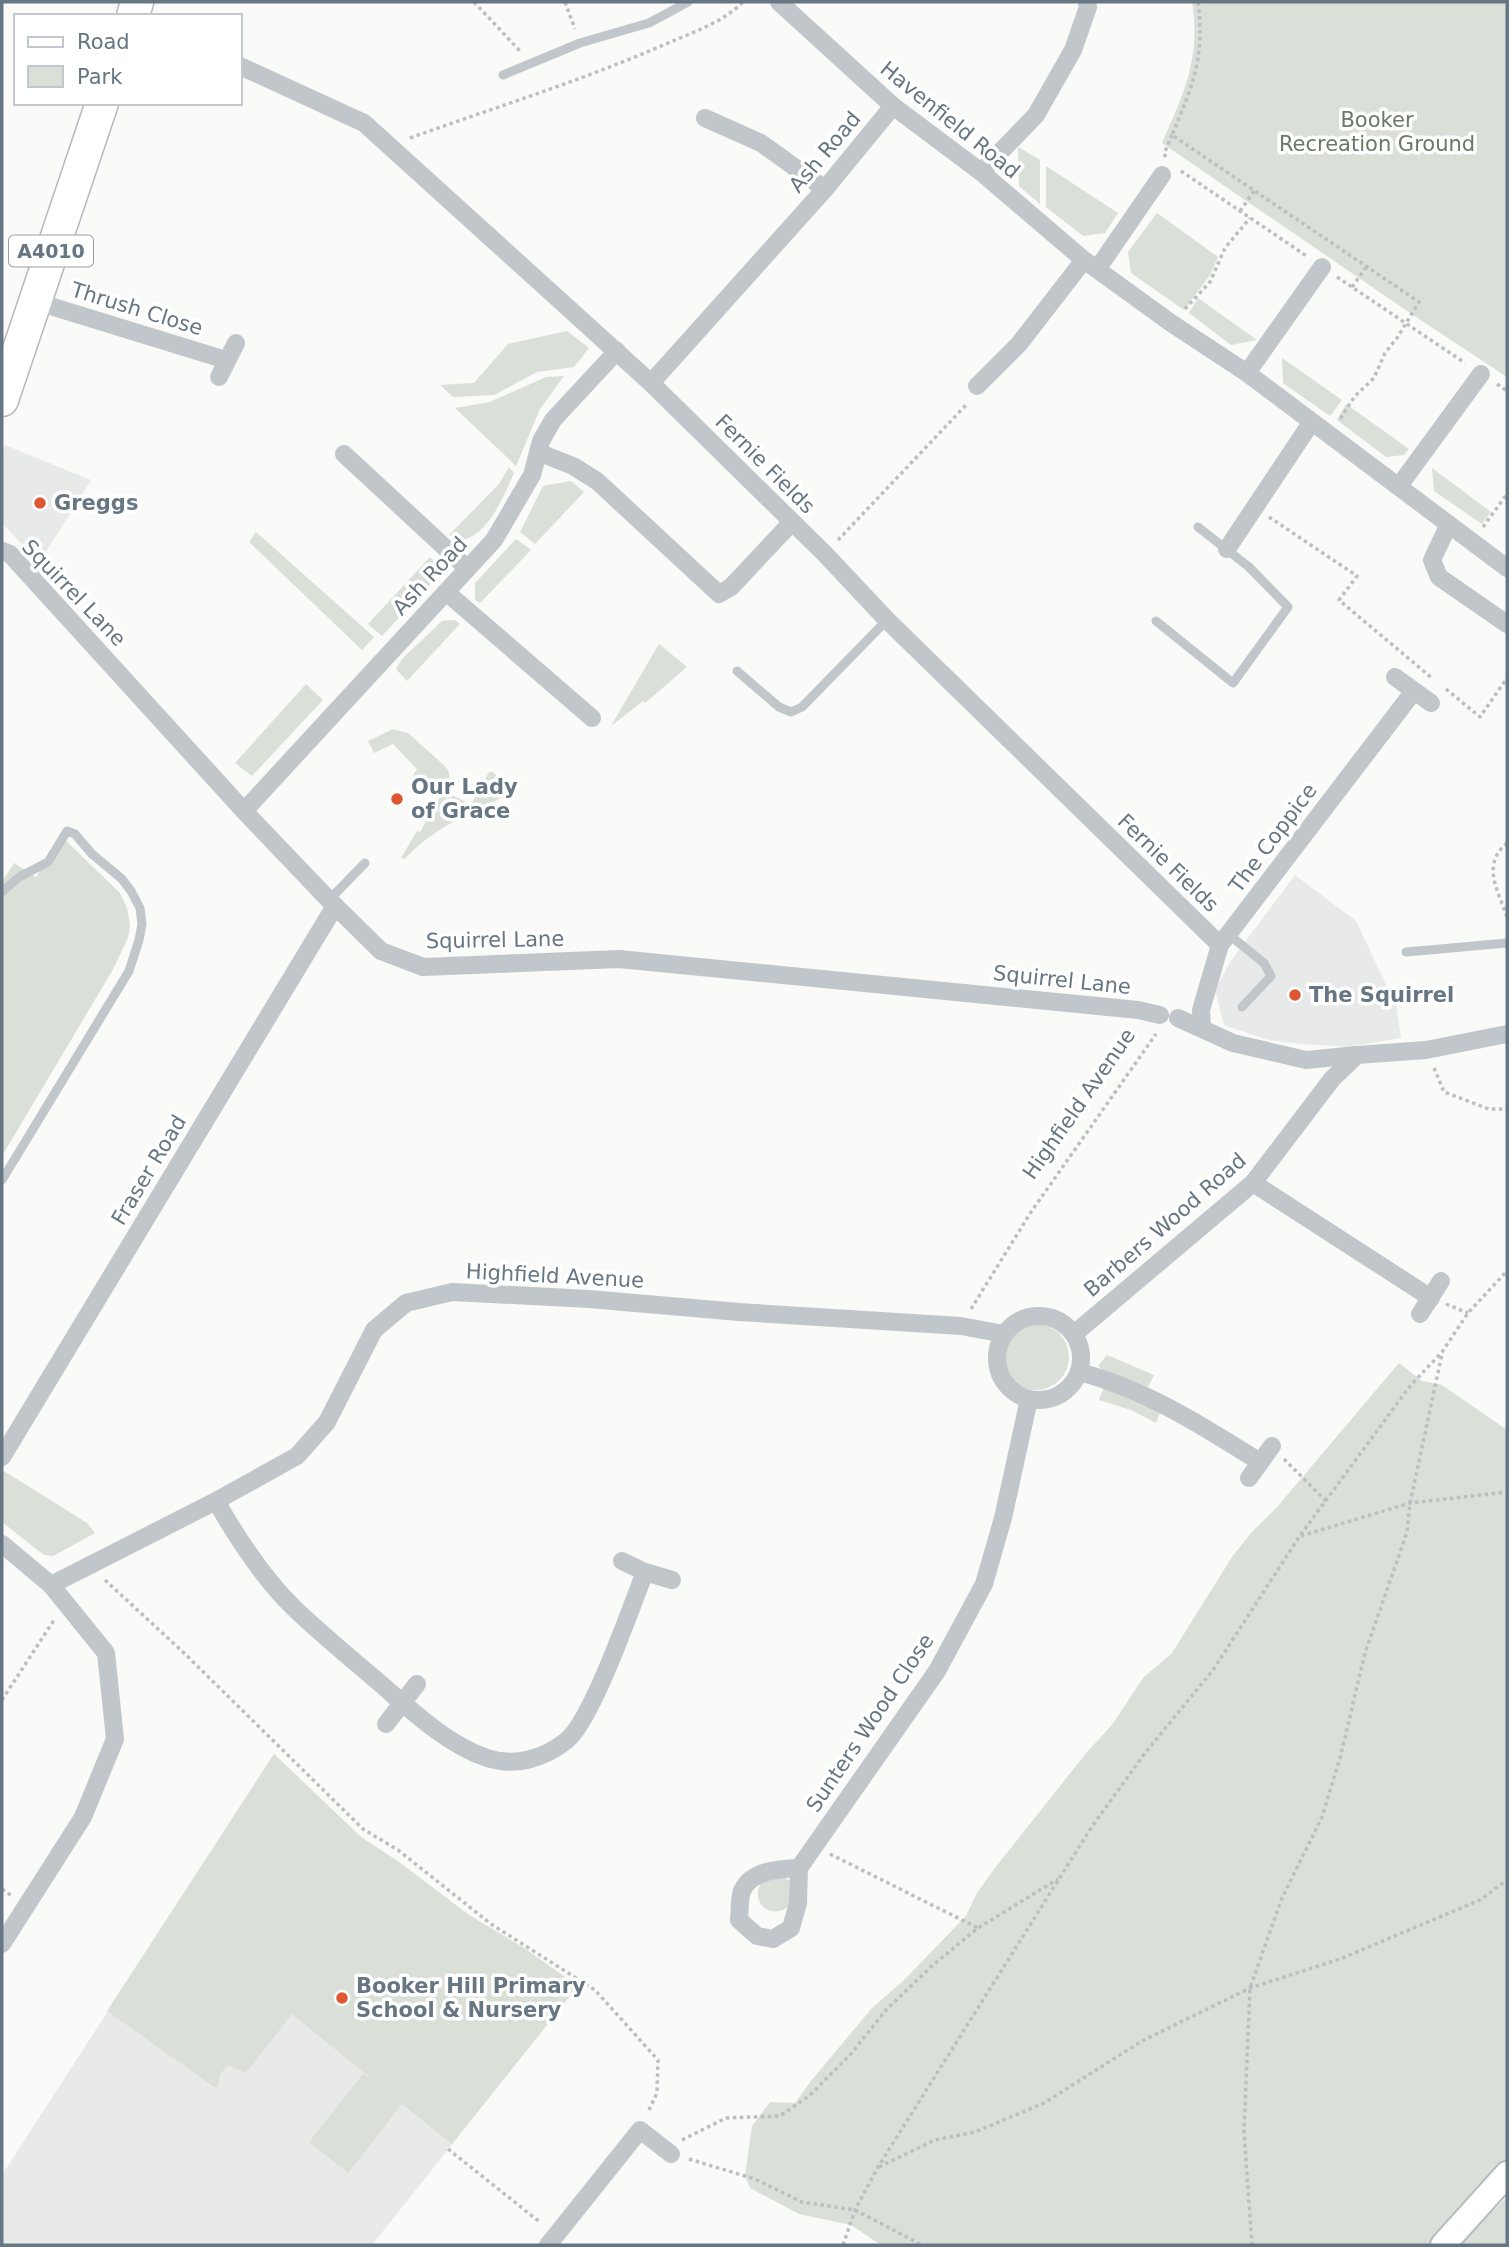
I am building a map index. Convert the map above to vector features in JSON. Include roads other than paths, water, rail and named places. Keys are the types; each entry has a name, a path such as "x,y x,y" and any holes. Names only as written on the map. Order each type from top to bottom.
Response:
{"highway":[{"name":"A4010","path":"2,400 101,105"}],"street":[{"name":"Havenfield Road","path":"779,2 893,106 981,172 1091,264 1171,323 1247,373 1507,568"},
{"path":"981,172 1036,115 1073,50 1088,7 1087,2"},
{"name":"Fernie Fields","path":"242,67 364,123 651,383 825,554 887,620 1224,940"},
{"name":"Ash Road","path":"651,383 825,189 893,106"},
{"path":"705,118 761,143 825,189"},
{"path":"977,386 1091,264 1169,169"},
{"path":"1247,373 1322,267"},
{"name":"Thrush Close","path":"34,301 226,360"},
{"path":"219,377 236,343"},
{"name":"Ash Road","path":"244,811 495,540 532,475 541,441 553,420 617,351"},
{"path":"1399,486 1481,374"},
{"path":"1227,549 1311,423"},
{"path":"538,453 573,466 597,481 719,594 731,587 792,523"},
{"path":"344,454 467,568"},
{"path":"1448,526 1432,560 1439,577 1507,624"},
{"name":"Squirrel Lane","path":"2,551 10,554 244,811 332,903 381,951 423,968 618,959 1138,1010 1202,1028 1233,1043 1306,1060 1426,1050 1507,1034"},
{"path":"446,592 592,718"},
{"path":"1395,677 1431,703"},
{"name":"The Coppice","path":"1202,1028 1201,1010 1224,940 1414,691"},
{"name":"Fraser Road","path":"3,1453 332,903"},
{"name":"Barbers Wood Road","path":"1074,1334 1253,1183 1332,1079 1357,1055"},
{"path":"1253,1183 1431,1298"},
{"path":"1420,1314 1441,1281"},
{"name":"Highfield Avenue","path":"51,1586 216,1501 297,1455 327,1422 374,1330 406,1303 452,1292 589,1299 739,1312 961,1326 1004,1334"},
{"path":"1039,1315 1059,1321 1074,1334 1080,1346 1082,1359 1072,1385 1059,1395 1045,1400 1029,1399 1014,1392 1003,1380 998,1365 998,1349 1004,1334 1019,1320 1039,1315"},
{"path":"1079,1372 1110,1380 1194,1420 1260,1462"},
{"name":"Sunters Wood Close","path":"799,1868 937,1671 984,1584 1003,1518 1029,1399"},
{"path":"1249,1478 1272,1446"},
{"path":"216,1501 237,1538 292,1607 403,1703 456,1744 488,1759 520,1762 544,1755 569,1739 586,1714 645,1572"},
{"path":"2,1544 51,1586 106,1653 115,1739 83,1817 2,1944"},
{"path":"622,1561 645,1572 672,1580"},
{"path":"386,1724 417,1684"},
{"path":"553,2240 640,2130 671,2154"},
{"path":"1443,2245 1507,2174"}],"lane":[{"path":"503,75 580,43 649,23 688,2"},
{"path":"1156,621 1233,683 1288,607 1227,549 1198,527"},
{"path":"737,671 779,707 791,712 803,708 887,620"},
{"path":"2,892 19,877 48,862 67,831 75,834 92,854 122,879 140,908 142,924 129,971 2,1180"},
{"path":"332,903 365,863"},
{"path":"1224,940 1264,963 1271,976 1242,1007"},
{"path":"1406,952 1507,943"}],"place":[{"name":"Greggs","path":"40,503"},
{"name":"Our Lady of Grace","path":"397,799"},
{"name":"The Squirrel","path":"1295,995"},
{"name":"Booker Hill Primary School & Nursery","path":"342,1998"}],"park label":[{"name":"Booker Recreation Ground","path":"1377,132"}]}
